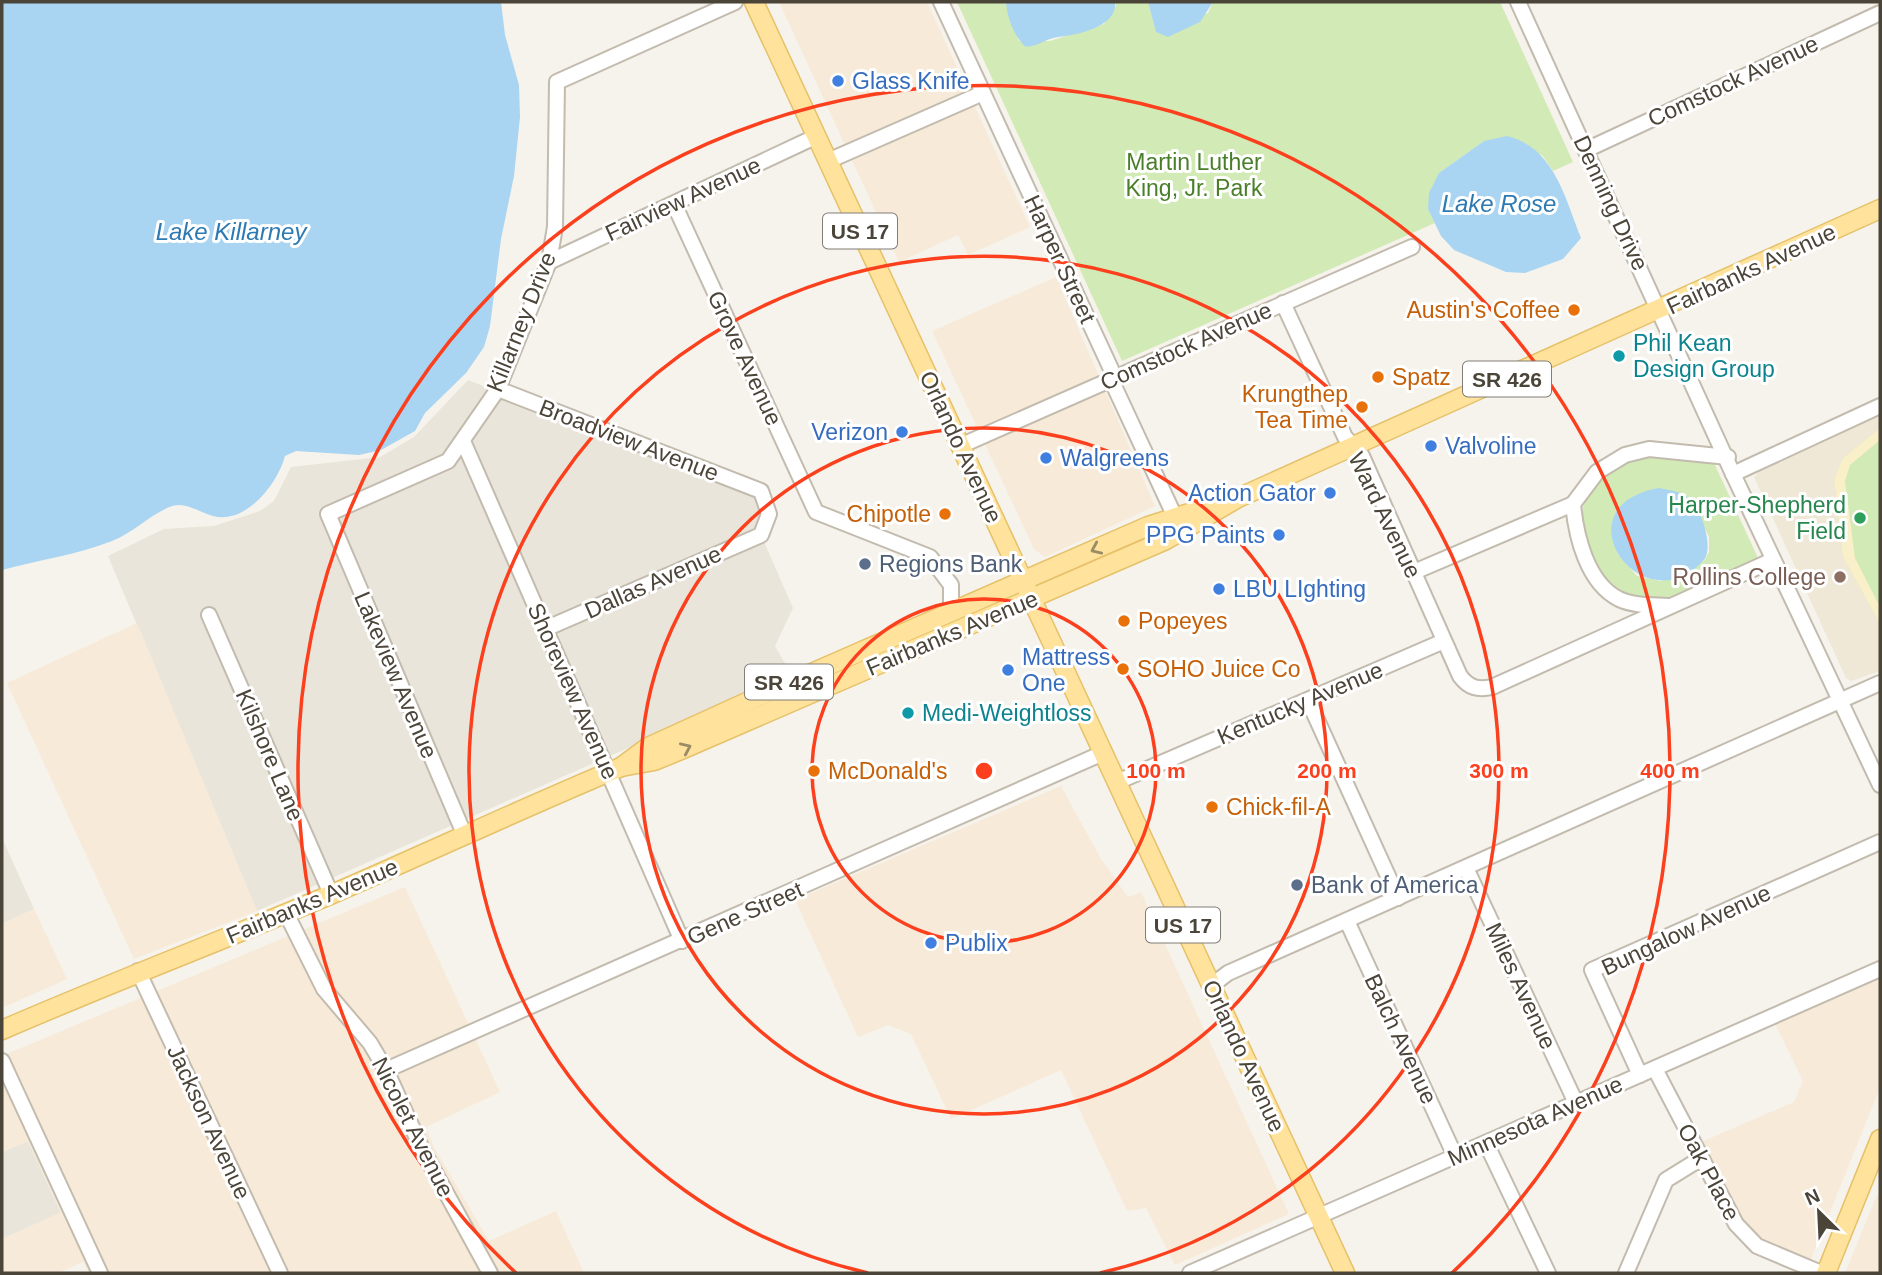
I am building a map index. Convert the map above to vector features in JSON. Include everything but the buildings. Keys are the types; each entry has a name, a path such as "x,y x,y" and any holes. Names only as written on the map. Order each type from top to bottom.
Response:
{"main road":[{"name":"Orlando Avenue","path":"754,2 1345,1273"},
{"name":"Fairbanks Avenue","path":"615,769 654,761 1166,540 1238,498 1661,311 1880,209"},
{"name":"Fairbanks Avenue","path":"2,1030 138,971 331,894 615,769 648,747 716,715 1149,526 1238,498"},
{"path":"1824,1273 1880,1139"}],"street":[{"name":"Killarney Drive","path":"328,514 447,461 498,389 549,262 555,227 557,82 736,2"},
{"name":"Harper Street","path":"941,2 1175,517"},
{"name":"Denning Drive","path":"1519,2 1733,474 1880,785"},
{"name":"Comstock Avenue","path":"1586,150 1880,13"},
{"path":"828,161 984,93"},
{"name":"Fairview Avenue","path":"549,262 817,136"},
{"name":"Grove Avenue","path":"674,204 816,512 930,557 951,585 951,612"},
{"name":"Comstock Avenue","path":"960,446 1412,247"},
{"name":"Ward Avenue","path":"1283,303 1345,437 1362,456 1460,676 1472,687 1480,690 1492,687 1623,627"},
{"name":"Broadview Avenue","path":"498,389 761,491 768,514 761,536"},
{"path":"1733,474 1880,405"},
{"name":"Shoreview Avenue","path":"463,441 545,629 615,769 682,941"},
{"path":"1414,572 1573,504 1597,472 1625,455 1649,449 1727,457"},
{"path":"1573,504 1575,527 1586,559 1599,581 1617,598 1625,617 1623,627"},
{"name":"Lakeview Avenue","path":"328,514 465,835"},
{"name":"Dallas Avenue","path":"545,629 761,536"},
{"path":"1623,627 1773,560"},
{"path":"1617,598 1633,603 1669,606"},
{"name":"Kilshore Lane","path":"209,615 331,894"},
{"name":"Kentucky Avenue","path":"1117,782 1444,641"},
{"path":"1211,986 1228,973 1880,683"},
{"path":"1308,700 1398,898"},
{"name":"Gene Street","path":"386,1070 1103,753"},
{"name":"Bungalow Avenue","path":"1640,1076 1592,970 1880,842"},
{"name":"Miles Avenue","path":"1466,868 1576,1104"},
{"name":"Nicolet Avenue","path":"286,913 315,975 369,1043 386,1070 421,1147 490,1273"},
{"name":"Balch Avenue","path":"1347,921 1455,1156"},
{"name":"Minnesota Avenue","path":"1190,1273 1880,968"},
{"name":"Jackson Avenue","path":"138,971 281,1273"},
{"path":"2,1061 100,1273"},
{"name":"Oak Place","path":"1655,1069 1700,1159 1736,1224 1749,1240 1824,1273"},
{"path":"1486,1143 1548,1273"},
{"path":"1626,1273 1666,1180 1700,1159"}],"shaded area":[{"path":"779,2 927,2 1030,227 968,255 958,235 899,262"},
{"path":"1056,277 1155,506 1045,557 1034,549 932,331"},
{"path":"468,380 754,493 762,503 763,515 758,528 793,608 775,646 792,676 257,911 108,556 164,529 214,526 260,511 274,501 291,467 380,457 414,437"},
{"name":"Rollins College","path":"1880,415 1880,671 1851,681 1846,678 1754,477 1761,470"},
{"path":"137,623 257,911 134,959 7,683"},
{"path":"1061,786 1101,859 1128,897 1141,892 1289,1214 1175,1265 1146,1208 1127,1211 1061,1070 951,1119 911,1034 888,1025 858,1037 795,900"},
{"path":"2,838 34,909 2,924"},
{"path":"405,887 500,1092 426,1127 434,1147 489,1241 556,1211 584,1273 89,1273 83,1262 58,1273 2,1273 2,1239 61,1212 28,1141 2,1152 2,1056"},
{"path":"34,909 67,979 2,1008 2,924"},
{"path":"1880,977 1880,1088 1811,1259 1754,1238 1742,1228 1699,1143 1794,1102 1803,1081 1775,1024"},
{"path":"28,1141 61,1213 2,1239 2,1152"},
{"path":"1877,1195 1880,1197 1880,1273 1845,1273"}],"green space":[{"name":"Martin Luther King, Jr. Park","path":"957,2 1006,2 1019,41 1050,41 1104,24 1116,6 1115,2 1148,2 1156,32 1208,13 1213,2 1500,2 1573,162 1553,171 1542,155 1484,141 1439,173 1428,209 1435,223 1122,361"},
{"name":"Harper-Shepherd Field","path":"1880,428 1880,624 1843,557 1834,479 1843,458"},
{"path":"1650,454 1714,463 1758,558 1708,586 1667,599 1638,598 1609,580 1589,552 1583,536 1581,520 1584,504 1602,478","holes":["1692,500 1709,537 1709,552 1704,561 1661,581 1637,576 1618,554 1612,530"]}],"sand":[{"path":"1880,428 1880,440 1850,465 1845,481 1855,558 1880,607 1880,624 1843,557 1834,479 1843,458"}],"water":[{"name":"Lake Killarney","path":"2,2 501,2 505,35 519,85 520,117 514,176 501,239 490,326 484,347 466,373 425,413 415,431 381,450 359,455 296,451 285,456 268,489 248,508 237,514 213,516 185,506 173,506 126,534 99,546 2,570"},
{"path":"1006,2 1115,2 1114,11 1103,24 1026,47 1012,26"},
{"path":"1148,2 1213,2 1200,22 1168,37 1156,32"},
{"name":"Lake Rose","path":"1507,136 1523,142 1547,163 1563,191 1581,238 1563,259 1525,273 1506,272 1454,250 1441,236 1428,209 1429,193 1439,173 1484,141"},
{"path":"1659,488 1689,498 1698,510 1705,528 1708,547 1703,561 1679,578 1656,580 1635,572 1619,556 1612,536 1614,516 1629,499"}],"place":[{"name":"Glass Knife","path":"838,81"},
{"name":"Austin's Coffee","path":"1574,310"},
{"name":"Phil Kean Design Group","path":"1619,356"},
{"name":"Spatz","path":"1378,377"},
{"name":"Krungthep Tea Time","path":"1362,407"},
{"name":"Verizon","path":"902,432"},
{"name":"Valvoline","path":"1431,446"},
{"name":"Walgreens","path":"1046,458"},
{"name":"Action Gator","path":"1330,493"},
{"name":"Chipotle","path":"945,514"},
{"name":"Harper-Shepherd Field","path":"1860,518"},
{"name":"PPG Paints","path":"1279,535"},
{"name":"Regions Bank","path":"865,564"},
{"name":"Rollins College","path":"1840,577"},
{"name":"LBU LIghting","path":"1219,589"},
{"name":"Popeyes","path":"1124,621"},
{"name":"SOHO Juice Co","path":"1123,669"},
{"name":"Mattress One","path":"1008,670"},
{"name":"Medi-Weightloss","path":"908,713"},
{"name":"McDonald's","path":"814,771"},
{"name":"Chick-fil-A","path":"1212,807"},
{"name":"Bank of America","path":"1297,885"},
{"name":"Publix","path":"931,943"}]}
